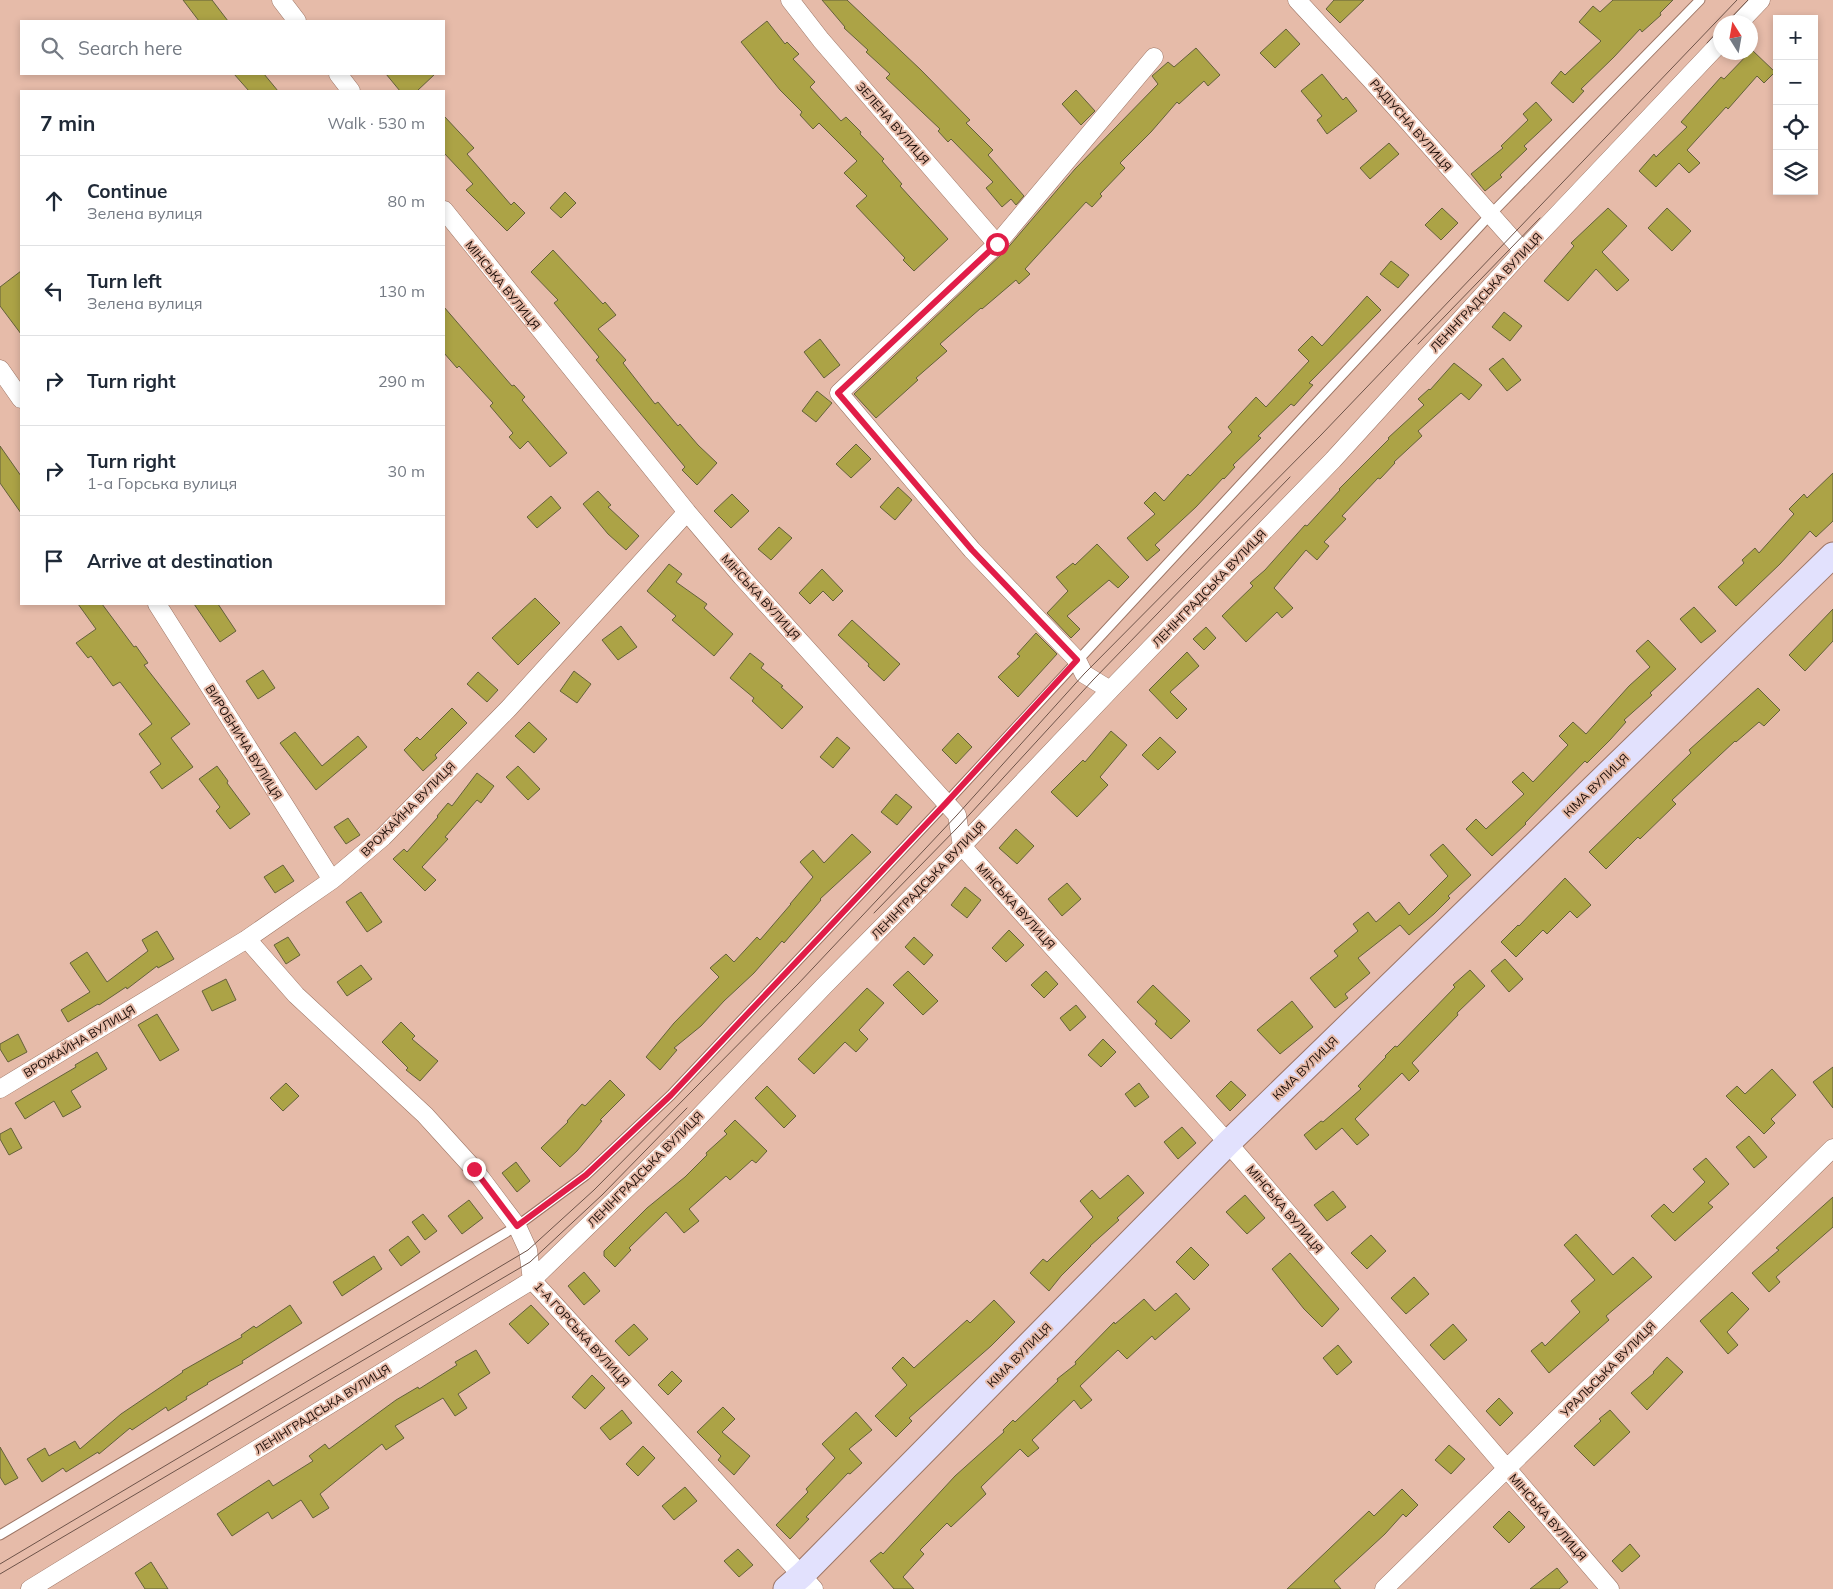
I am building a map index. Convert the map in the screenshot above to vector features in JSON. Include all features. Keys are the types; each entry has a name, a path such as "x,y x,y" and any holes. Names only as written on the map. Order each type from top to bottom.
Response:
{"street":[{"path":"281,0 296,20"},
{"name":"ЗЕЛЕНА ВУЛИЦЯ","path":"790,0 821,40 997,244"},
{"name":"РАДІУСНА ВУЛИЦЯ","path":"1297,0 1523,251"},
{"path":"1747,15 1761,0"},
{"name":"ЛЕНІНГРАДСЬКА ВУЛИЦЯ","path":"30,1589 532,1280 676,1140 1333,460 1523,251 1713,50"},
{"path":"1110,690 1084,674 1077,660 972,550 838,393 997,244 1154,56"},
{"path":"339,75 351,90"},
{"name":"МІНСЬКА ВУЛИЦЯ","path":"445,211 687,512 742,577 957,815 962,846 1228,1143 1610,1589"},
{"path":"0,368 20,398"},
{"name":"ВРОЖАЙНА ВУЛИЦЯ","path":"0,1089 247,939 332,880 383,837 509,708 687,512"},
{"name":"КІМА ВУЛИЦЯ","path":"801,1584 1228,1143 1833,555"},
{"name":"ВИРОБНИЧА ВУЛИЦЯ","path":"158,605 332,880"},
{"name":"1-А ГОРСЬКА ВУЛИЦЯ","path":"247,939 296,995 425,1115 474,1169 517,1226 528,1250 532,1280 801,1584"},
{"name":"УРАЛЬСЬКА ВУЛИЦЯ","path":"1384,1589 1833,1148"}],"lane":[{"path":"0,1535 517,1226 586,1175 671,1095 946,803 1490,215 1700,0"}],"building":[{"path":"183,0 212,0 227,20 198,20"},
{"path":"822,0 847,0 921,70 970,120 966,123 993,150 988,155 1024,196 1016,205 1011,199 1002,207 986,188 993,182 951,139 948,142 938,131 940,129 886,78 890,74 866,52 868,50 844,28"},
{"path":"1334,0 1364,0 1340,23 1326,9"},
{"path":"1613,0 1673,0 1660,13 1661,15 1642,32 1640,29 1581,89 1584,91 1573,103 1551,83 1561,71 1565,75 1601,41 1579,22 1593,6 1600,12"},
{"path":"767,21 785,44 787,42 799,54 793,59 815,82 810,87 841,121 846,117 861,132 860,134 884,159 882,161 902,184 900,186 948,239 914,271 903,260 905,258 856,206 867,196 844,173 857,161 819,123 813,129 800,115 802,112 780,90 741,42"},
{"path":"1286,29 1300,44 1275,68 1260,53"},
{"path":"1196,48 1220,75 1208,86 1204,81 1179,104 1177,102 1120,163 1125,168 1100,194 1102,196 1092,207 1086,202 1025,269 1030,274 1019,284 1016,280 940,344 947,351 916,378 918,380 876,418 854,394 1005,251 1075,169 1158,84 1152,76 1168,62 1174,67"},
{"path":"1758,56 1773,70 1773,74 1764,83 1757,76 1728,109 1726,107 1687,150 1700,163 1689,173 1679,163 1656,187 1639,171 1654,154 1656,157 1687,127 1681,122 1721,77 1724,79 1742,60 1758,60"},
{"path":"1322,74 1343,100 1346,97 1357,111 1327,134 1317,120 1322,116 1301,91"},
{"path":"235,75 265,75 277,90 248,90"},
{"path":"387,75 434,75 418,90 399,90"},
{"path":"1076,90 1095,111 1081,125 1062,104"},
{"path":"1536,102 1552,120 1524,146 1527,149 1500,175 1502,177 1485,191 1471,174 1503,148 1501,146 1528,120 1523,114"},
{"path":"445,117 474,148 467,154 511,205 514,202 525,213 507,231 466,190 473,184 445,154"},
{"path":"1389,143 1399,154 1370,179 1360,168"},
{"path":"565,192 576,203 561,218 550,208"},
{"path":"1442,208 1458,223 1441,240 1425,225"},
{"path":"1608,208 1627,226 1602,252 1629,280 1617,291 1596,269 1568,301 1544,281 1574,246 1571,243"},
{"path":"1667,208 1691,231 1672,251 1648,228"},
{"path":"553,250 603,304 605,302 616,315 598,329 626,360 623,363 655,404 658,402 678,426 680,424 717,463 697,485 682,470 685,467 596,360 599,357 554,303 558,300 531,272"},
{"path":"1391,261 1409,275 1398,288 1380,274"},
{"path":"20,272 20,333 0,306 0,287"},
{"path":"1367,296 1381,310 1309,383 1313,385 1294,406 1291,404 1258,436 1261,438 1233,465 1235,467 1224,479 1155,545 1160,550 1147,561 1127,538 1155,514 1144,503 1155,492 1164,501 1188,474 1190,476 1232,432 1228,427 1256,397 1266,407 1309,361 1298,350 1312,336 1322,346"},
{"path":"445,308 512,386 514,385 525,397 522,400 567,453 550,467 528,441 520,449 509,437 513,433 490,406 493,403 459,366 457,368 445,354"},
{"path":"1504,312 1522,326 1510,341 1492,327"},
{"path":"820,339 840,365 824,378 804,352"},
{"path":"1503,358 1521,380 1507,391 1489,369"},
{"path":"1454,363 1482,385 1469,400 1461,393 1418,431 1422,436 1342,516 1346,519 1324,542 1329,546 1317,560 1306,550 1274,588 1293,608 1282,618 1277,612 1246,642 1222,616 1253,586 1250,583 1265,570 1305,525 1307,526 1339,489 1388,438 1424,405 1418,399 1430,390"},
{"path":"817,391 832,403 816,422 802,411"},
{"path":"856,444 871,459 851,478 836,464"},
{"path":"0,446 20,475 20,512 0,483"},
{"path":"1833,473 1833,521 1816,537 1810,531 1780,564 1736,606 1718,587 1744,563 1742,560 1755,548 1759,553 1794,514 1789,509 1804,494 1807,498"},
{"path":"898,487 912,500 895,520 880,507"},
{"path":"598,491 611,505 608,507 639,536 626,550 608,534 583,504"},
{"path":"732,494 749,511 731,528 714,511"},
{"path":"551,496 561,508 537,528 527,517"},
{"path":"779,527 792,538 771,560 758,549"},
{"path":"1097,544 1129,577 1118,588 1109,580 1067,616 1080,629 1071,638 1047,613 1068,591 1056,577 1073,563 1075,565"},
{"path":"669,564 682,574 676,582 707,604 704,608 733,634 714,656 672,620 676,616 647,591"},
{"path":"822,569 843,591 833,601 823,591 810,604 799,593"},
{"path":"535,598 560,623 518,665 492,638"},
{"path":"79,605 103,605 134,647 136,646 148,663 144,665 190,724 171,738 193,767 162,789 150,772 161,764 139,734 152,724 120,682 113,686 91,656 88,658 76,643 96,629"},
{"path":"195,605 219,605 236,631 220,642"},
{"path":"1694,607 1716,631 1701,643 1680,619"},
{"path":"1833,609 1833,641 1805,671 1789,655"},
{"path":"852,620 900,664 884,681 838,635"},
{"path":"621,626 637,647 618,660 602,640"},
{"path":"1206,627 1216,638 1204,650 1193,639"},
{"path":"1036,633 1057,654 1018,697 998,677 1020,656 1017,654"},
{"path":"1648,640 1676,669 1650,693 1652,695 1624,720 1626,722 1610,740 1587,763 1585,761 1526,824 1492,856 1466,829 1476,819 1486,829 1524,794 1512,782 1523,772 1533,782 1568,745 1559,736 1573,722 1586,734 1629,686 1650,667 1636,651"},
{"path":"1187,652 1199,666 1170,692 1187,709 1177,719 1149,690"},
{"path":"750,653 764,664 761,668 783,686 781,687 803,707 782,729 752,701 754,698 730,678"},
{"path":"263,670 275,688 258,699 246,681"},
{"path":"574,671 591,684 577,703 560,691"},
{"path":"478,672 498,690 487,702 467,684"},
{"path":"1758,688 1780,710 1764,726 1759,722 1735,741 1672,800 1676,804 1640,839 1638,837 1606,869 1589,852 1691,753 1689,750"},
{"path":"452,708 467,723 435,755 437,758 423,771 404,750 417,737 420,740"},
{"path":"529,722 547,739 534,753 515,736"},
{"path":"1111,731 1127,745 1100,777 1108,785 1077,817 1051,792 1083,760 1085,762"},
{"path":"295,732 322,766 358,736 367,747 316,790 280,743"},
{"path":"958,733 972,747 956,764 942,750"},
{"path":"837,737 850,748 833,768 820,757"},
{"path":"1160,737 1176,752 1158,770 1142,755"},
{"path":"217,766 250,814 230,829 216,811 220,807 199,779"},
{"path":"518,766 540,789 528,800 506,777"},
{"path":"477,773 494,786 481,803 477,800 445,837 448,839 422,867 436,880 425,891 393,859 404,849 407,852 448,803 452,806"},
{"path":"896,794 912,807 897,825 881,812"},
{"path":"348,818 360,835 346,844 334,827"},
{"path":"1016,829 1034,846 1017,864 999,848"},
{"path":"852,834 871,852 820,899 784,943 782,941 754,973 701,1026 674,1048 677,1050 660,1070 646,1057 674,1023 719,977 710,968 726,954 734,962 757,937 760,940 791,904 813,877 800,862 813,850 824,863"},
{"path":"1443,844 1471,875 1448,896 1450,898 1434,914 1409,935 1400,925 1358,958 1370,973 1345,994 1348,998 1335,1008 1310,978 1338,956 1334,951 1358,931 1353,924 1368,912 1376,922 1399,902 1409,915 1448,876 1430,855"},
{"path":"283,865 294,881 275,893 264,877"},
{"path":"1565,878 1591,905 1577,918 1570,911 1547,934 1543,930 1516,957 1501,942"},
{"path":"1067,883 1081,899 1062,916 1048,899"},
{"path":"965,887 981,900 967,918 951,905"},
{"path":"361,892 382,922 367,932 346,902"},
{"path":"1009,930 1024,945 1006,962 992,948"},
{"path":"157,931 174,959 158,968 157,966 127,989 126,987 68,1022 61,1010 90,992 70,963 87,952 107,982 148,951 142,940"},
{"path":"288,937 300,955 286,964 274,945"},
{"path":"914,937 933,955 924,965 905,947"},
{"path":"1505,959 1523,979 1509,992 1491,971"},
{"path":"361,965 372,979 347,996 337,982"},
{"path":"1470,970 1485,986 1457,1013 1458,1015 1412,1063 1419,1071 1409,1081 1402,1073 1355,1119 1369,1135 1357,1145 1342,1128 1316,1150 1304,1135 1321,1121 1323,1122 1361,1089 1358,1086 1385,1056 1395,1046 1397,1047 1455,987 1453,985"},
{"path":"908,971 938,1001 923,1015 893,985"},
{"path":"1046,971 1058,984 1044,998 1031,985"},
{"path":"226,979 236,1000 212,1011 202,991"},
{"path":"1153,985 1190,1021 1171,1039 1155,1024 1157,1021 1137,1002"},
{"path":"867,988 884,1003 859,1030 868,1039 856,1052 845,1042 814,1074 798,1059"},
{"path":"1292,1001 1313,1027 1280,1054 1257,1030"},
{"path":"1076,1005 1086,1017 1070,1031 1060,1018"},
{"path":"157,1014 179,1050 160,1061 138,1025"},
{"path":"401,1022 415,1036 412,1039 438,1061 420,1081 406,1070 408,1068 382,1042"},
{"path":"18,1034 27,1052 8,1062 0,1049 0,1044"},
{"path":"1103,1039 1116,1052 1101,1067 1088,1055"},
{"path":"97,1052 107,1069 71,1091 81,1107 63,1117 54,1101 25,1119 15,1103 76,1067 75,1065"},
{"path":"1833,1067 1833,1108 1813,1082"},
{"path":"1772,1069 1796,1095 1771,1119 1775,1123 1764,1134 1726,1096 1737,1086 1745,1094"},
{"path":"610,1080 625,1095 600,1120 602,1121 577,1151 560,1167 541,1148 568,1122 582,1104 585,1106"},
{"path":"1231,1081 1246,1095 1230,1111 1216,1096"},
{"path":"286,1083 299,1096 283,1111 270,1098"},
{"path":"1139,1083 1149,1097 1135,1107 1125,1094"},
{"path":"767,1086 796,1116 784,1128 755,1098"},
{"path":"735,1120 767,1151 756,1163 752,1160 730,1180 726,1176 689,1209 699,1221 684,1233 666,1212 629,1248 631,1250 615,1267 604,1256 604,1251 647,1208 685,1177 707,1155 706,1153 727,1134 724,1131"},
{"path":"1182,1127 1196,1143 1178,1159 1164,1142"},
{"path":"11,1128 22,1148 9,1155 0,1139 0,1134"},
{"path":"1749,1136 1767,1157 1754,1168 1736,1147"},
{"path":"1706,1158 1729,1184 1708,1203 1713,1207 1675,1241 1651,1216 1664,1204 1673,1213 1705,1182 1693,1169"},
{"path":"516,1162 530,1181 517,1192 502,1173"},
{"path":"1128,1175 1144,1193 1117,1218 1119,1220 1090,1246 1049,1291 1030,1273 1043,1259 1047,1262 1093,1217 1080,1201 1092,1190 1100,1199"},
{"path":"1333,1191 1346,1207 1327,1221 1314,1205"},
{"path":"1245,1195 1265,1218 1247,1234 1226,1212"},
{"path":"1833,1197 1833,1227 1776,1277 1780,1282 1769,1292 1752,1273 1779,1250 1776,1248"},
{"path":"469,1200 483,1218 462,1234 448,1216"},
{"path":"423,1214 437,1231 425,1240 412,1222"},
{"path":"1576,1234 1613,1275 1633,1257 1652,1277 1606,1316 1609,1320 1549,1373 1531,1351 1542,1342 1545,1346 1580,1312 1571,1301 1595,1280 1564,1245"},
{"path":"1371,1235 1386,1251 1367,1269 1351,1253"},
{"path":"408,1236 420,1252 401,1266 389,1250"},
{"path":"1191,1247 1209,1265 1194,1280 1176,1262"},
{"path":"1290,1253 1339,1309 1322,1327 1304,1309 1272,1269"},
{"path":"374,1256 382,1269 342,1296 333,1282"},
{"path":"584,1272 600,1291 584,1305 568,1286"},
{"path":"1414,1277 1429,1294 1406,1314 1391,1298"},
{"path":"1732,1292 1749,1309 1727,1332 1738,1345 1728,1354 1700,1321"},
{"path":"1176,1293 1190,1309 1155,1340 1152,1336 1127,1359 1118,1350 1080,1386 1092,1400 1081,1409 1074,1400 1032,1440 1039,1448 1028,1457 1020,1449 981,1487 986,1494 951,1527 947,1523 920,1550 924,1554 903,1577 914,1589 894,1589 870,1561 881,1552 883,1554 955,1476 1004,1432 1003,1430 1013,1420 1015,1422 1058,1381 1057,1379 1076,1364 1075,1362 1114,1322 1115,1324 1144,1299 1155,1311"},
{"path":"994,1300 1015,1322 991,1346 909,1418 912,1421 896,1437 875,1416 907,1385 892,1368 903,1357 914,1368 967,1320 970,1323"},
{"path":"290,1305 302,1323 242,1361 243,1363 207,1383 168,1411 166,1407 132,1430 130,1428 99,1454 98,1452 66,1472 63,1468 42,1482 27,1459 45,1448 49,1456 75,1441 80,1449 121,1414 182,1371 242,1337 241,1335 254,1326 256,1328"},
{"path":"531,1305 549,1324 528,1344 509,1324"},
{"path":"634,1324 648,1339 629,1356 615,1341"},
{"path":"1453,1324 1467,1340 1444,1360 1430,1345"},
{"path":"1338,1345 1352,1362 1337,1375 1323,1358"},
{"path":"476,1350 490,1373 458,1394 467,1408 455,1416 443,1398 395,1426 404,1438 386,1450 382,1444 320,1494 329,1508 313,1518 301,1500 272,1519 268,1512 232,1536 217,1514 269,1480 273,1486 313,1461 309,1456 325,1444 329,1449 396,1400 418,1387 419,1389 457,1365 455,1362"},
{"path":"1667,1357 1683,1372 1647,1410 1631,1393 1654,1373"},
{"path":"672,1371 682,1381 668,1395 658,1385"},
{"path":"592,1375 605,1388 585,1409 572,1397"},
{"path":"1499,1398 1513,1413 1500,1426 1486,1411"},
{"path":"723,1407 735,1419 722,1432 750,1456 734,1475 718,1460 721,1456 697,1432"},
{"path":"622,1410 632,1423 610,1440 600,1428"},
{"path":"1610,1410 1630,1432 1594,1466 1574,1446"},
{"path":"856,1412 872,1430 849,1449 862,1463 850,1474 848,1473 806,1517 809,1519 790,1539 776,1525 808,1492 806,1489 835,1458 822,1444"},
{"path":"1449,1445 1465,1459 1451,1474 1435,1460"},
{"path":"643,1446 655,1458 638,1476 626,1464"},
{"path":"0,1447 18,1478 5,1485 0,1477"},
{"path":"685,1487 697,1501 674,1520 662,1506"},
{"path":"1402,1489 1418,1505 1406,1517 1403,1514 1385,1534 1334,1581 1341,1589 1287,1589 1369,1511 1374,1516"},
{"path":"1509,1511 1525,1527 1509,1543 1493,1527"},
{"path":"1630,1544 1640,1556 1622,1572 1612,1561"},
{"path":"738,1549 753,1565 739,1577 724,1561"},
{"path":"151,1562 168,1589 145,1589 135,1573"},
{"path":"1557,1568 1568,1582 1559,1589 1530,1589"}],"tram line":[{"path":"0,1564 528,1250 594,1190 798,984 957,815 1084,674 1321,435 1737,0"},
{"path":"1734,15 1748,0"},
{"path":"1707,43 1713,37"},
{"path":"1418,344 1540,218"},
{"path":"874,913 959,826 1093,680 1290,477"},
{"path":"0,1574 530,1262 602,1195 687,1108"}],"route":[{"path":"474,1169 517,1226 586,1175 671,1095 946,803 1077,660 972,550 838,393 997,244"}]}
